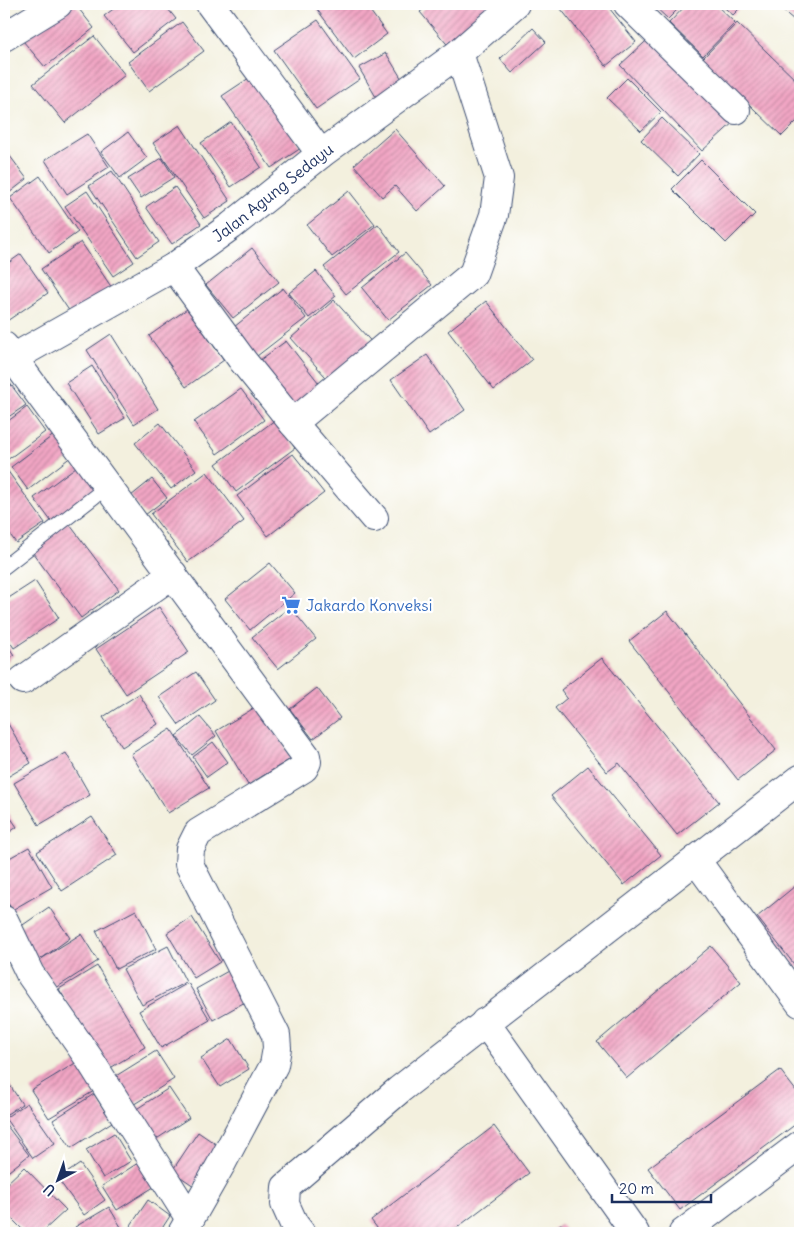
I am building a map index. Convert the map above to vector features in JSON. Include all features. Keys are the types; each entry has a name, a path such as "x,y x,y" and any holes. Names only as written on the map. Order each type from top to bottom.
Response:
{"street":[{"path":"4,37 58,4"},
{"path":"210,4 321,154"},
{"name":"Jalan Agung Sedayu","path":"7,355 174,267 231,226 321,154 459,53 514,4"},
{"path":"628,4 736,110"},
{"path":"293,423 473,274 494,215 499,178 459,53"},
{"path":"174,267 243,361 374,518"},
{"path":"7,355 108,486 306,756 307,762 304,768 198,833 190,849 189,864 276,1036 277,1048 274,1065 186,1226"},
{"path":"23,680 173,574"},
{"path":"301,1233 284,1204 286,1187 399,1090 800,779"},
{"path":"696,860 800,1003"},
{"path":"4,920 30,974 88,1057 186,1226"},
{"path":"486,1022 635,1233"},
{"path":"682,1233 800,1145"}],"lane":[{"path":"4,567 108,486"}],"building":[{"path":"69,4 75,4 94,28 45,67 23,41"},
{"path":"120,4 164,4 176,19 133,52 104,16"},
{"path":"313,4 365,4 387,34 354,59"},
{"path":"430,4 490,4 496,11 451,49 420,12"},
{"path":"557,4 606,4 636,42 606,66"},
{"path":"652,4 683,4 668,19"},
{"path":"687,4 715,4 735,23 703,56 669,23"},
{"path":"720,4 744,4 733,15"},
{"path":"776,4 800,4 800,25 788,15"},
{"path":"318,20 360,79 316,109 274,50"},
{"path":"182,22 204,51 149,91 128,62"},
{"path":"737,23 800,84 800,118 782,136 702,59"},
{"path":"533,28 546,42 512,73 500,59"},
{"path":"655,33 736,120 702,151 620,65"},
{"path":"94,36 125,75 65,123 33,84"},
{"path":"386,53 403,81 376,97 359,68"},
{"path":"252,76 301,148 271,168 222,96"},
{"path":"627,78 661,112 641,131 607,98"},
{"path":"662,118 699,154 678,176 641,140"},
{"path":"231,122 261,167 231,187 201,143"},
{"path":"180,125 230,201 204,218 153,143"},
{"path":"395,129 445,186 417,211 395,186 382,197 354,165"},
{"path":"128,132 147,158 120,178 101,152"},
{"path":"87,134 109,167 67,194 45,160"},
{"path":"4,148 27,179 4,197"},
{"path":"162,158 174,177 141,198 128,179"},
{"path":"701,160 755,214 726,243 672,189"},
{"path":"112,171 159,242 137,257 89,186"},
{"path":"40,176 78,232 49,253 10,198"},
{"path":"175,187 201,224 172,244 146,207"},
{"path":"87,191 134,262 113,276 65,206"},
{"path":"349,191 375,224 332,257 307,225"},
{"path":"378,224 399,252 346,294 324,267"},
{"path":"81,242 112,288 72,315 41,269"},
{"path":"252,248 279,282 233,318 206,285"},
{"path":"405,253 432,285 388,320 362,288"},
{"path":"21,254 48,293 4,323 4,266"},
{"path":"316,271 336,296 309,318 289,293"},
{"path":"283,288 306,318 257,356 234,327"},
{"path":"334,300 376,347 333,385 291,338"},
{"path":"486,301 532,360 494,390 448,331"},
{"path":"187,309 224,360 186,387 149,336"},
{"path":"111,334 158,409 134,424 87,350"},
{"path":"286,341 322,387 292,410 256,363"},
{"path":"427,355 465,410 429,435 391,380"},
{"path":"92,366 125,418 99,434 66,383"},
{"path":"9,382 26,405 4,420 4,386"},
{"path":"241,389 264,420 217,454 194,422"},
{"path":"27,407 45,432 7,460 4,455 4,424"},
{"path":"275,420 295,448 236,492 216,464"},
{"path":"160,423 196,470 171,489 135,443"},
{"path":"55,434 72,456 28,490 11,467"},
{"path":"293,454 324,493 268,536 237,496"},
{"path":"80,464 97,487 51,521 34,498"},
{"path":"7,470 45,523 16,543 4,526 4,473"},
{"path":"207,472 244,521 188,562 151,514"},
{"path":"152,479 167,498 145,515 131,496"},
{"path":"67,521 119,590 81,618 30,549"},
{"path":"270,563 295,593 250,630 225,599"},
{"path":"35,581 59,618 14,648 4,633 4,601"},
{"path":"159,607 189,652 126,694 96,649"},
{"path":"290,607 316,639 278,669 252,637"},
{"path":"667,611 776,750 738,780 629,641"},
{"path":"4,640 14,655 4,663"},
{"path":"602,658 719,802 677,835 619,763 607,772 555,708 567,698 561,690"},
{"path":"196,672 215,700 179,725 159,697"},
{"path":"317,688 340,718 313,739 290,709"},
{"path":"139,694 158,724 122,747 103,717"},
{"path":"259,705 292,758 248,785 216,731"},
{"path":"4,717 31,763 4,779"},
{"path":"200,717 216,736 192,755 176,736"},
{"path":"171,729 209,788 168,813 131,754"},
{"path":"213,742 228,762 207,777 193,757"},
{"path":"66,753 90,795 39,825 14,783"},
{"path":"588,766 661,855 624,885 551,796"},
{"path":"4,808 17,827 4,836"},
{"path":"92,817 117,855 62,891 37,852"},
{"path":"29,847 52,887 12,910 4,896 4,861"},
{"path":"800,882 800,965 797,968 757,917"},
{"path":"49,907 70,938 41,959 81,934 98,961 56,988 17,929"},
{"path":"136,910 156,949 116,969 96,931"},
{"path":"192,917 220,962 194,978 167,933"},
{"path":"168,946 186,982 142,1005 123,969"},
{"path":"711,946 741,982 627,1078 597,1042"},
{"path":"97,966 145,1047 107,1070 59,989"},
{"path":"237,966 254,997 213,1020 196,989"},
{"path":"188,983 210,1020 161,1048 139,1011"},
{"path":"231,1039 249,1069 220,1087 201,1058"},
{"path":"156,1051 174,1079 128,1108 111,1079"},
{"path":"82,1059 99,1088 49,1118 31,1090"},
{"path":"780,1070 800,1096 800,1121 680,1210 648,1168"},
{"path":"4,1076 22,1104 4,1116"},
{"path":"169,1088 189,1118 155,1140 135,1110"},
{"path":"94,1094 112,1122 71,1148 53,1120"},
{"path":"27,1103 55,1143 33,1158 5,1118"},
{"path":"4,1122 29,1155 4,1175"},
{"path":"494,1126 529,1173 450,1233 381,1233 371,1220"},
{"path":"198,1132 220,1147 194,1186 172,1171"},
{"path":"114,1133 131,1161 103,1178 86,1150"},
{"path":"141,1161 157,1185 117,1210 102,1186"},
{"path":"80,1164 105,1200 84,1215 58,1179"},
{"path":"24,1167 66,1210 41,1233 26,1233 4,1211 4,1186"},
{"path":"148,1200 170,1216 159,1233 131,1233 127,1231"},
{"path":"109,1207 124,1232 79,1233 75,1227"},
{"path":"561,1224 567,1233 547,1233"}],"place":[{"name":"Jakardo Konveksi","path":"291,605"}]}
